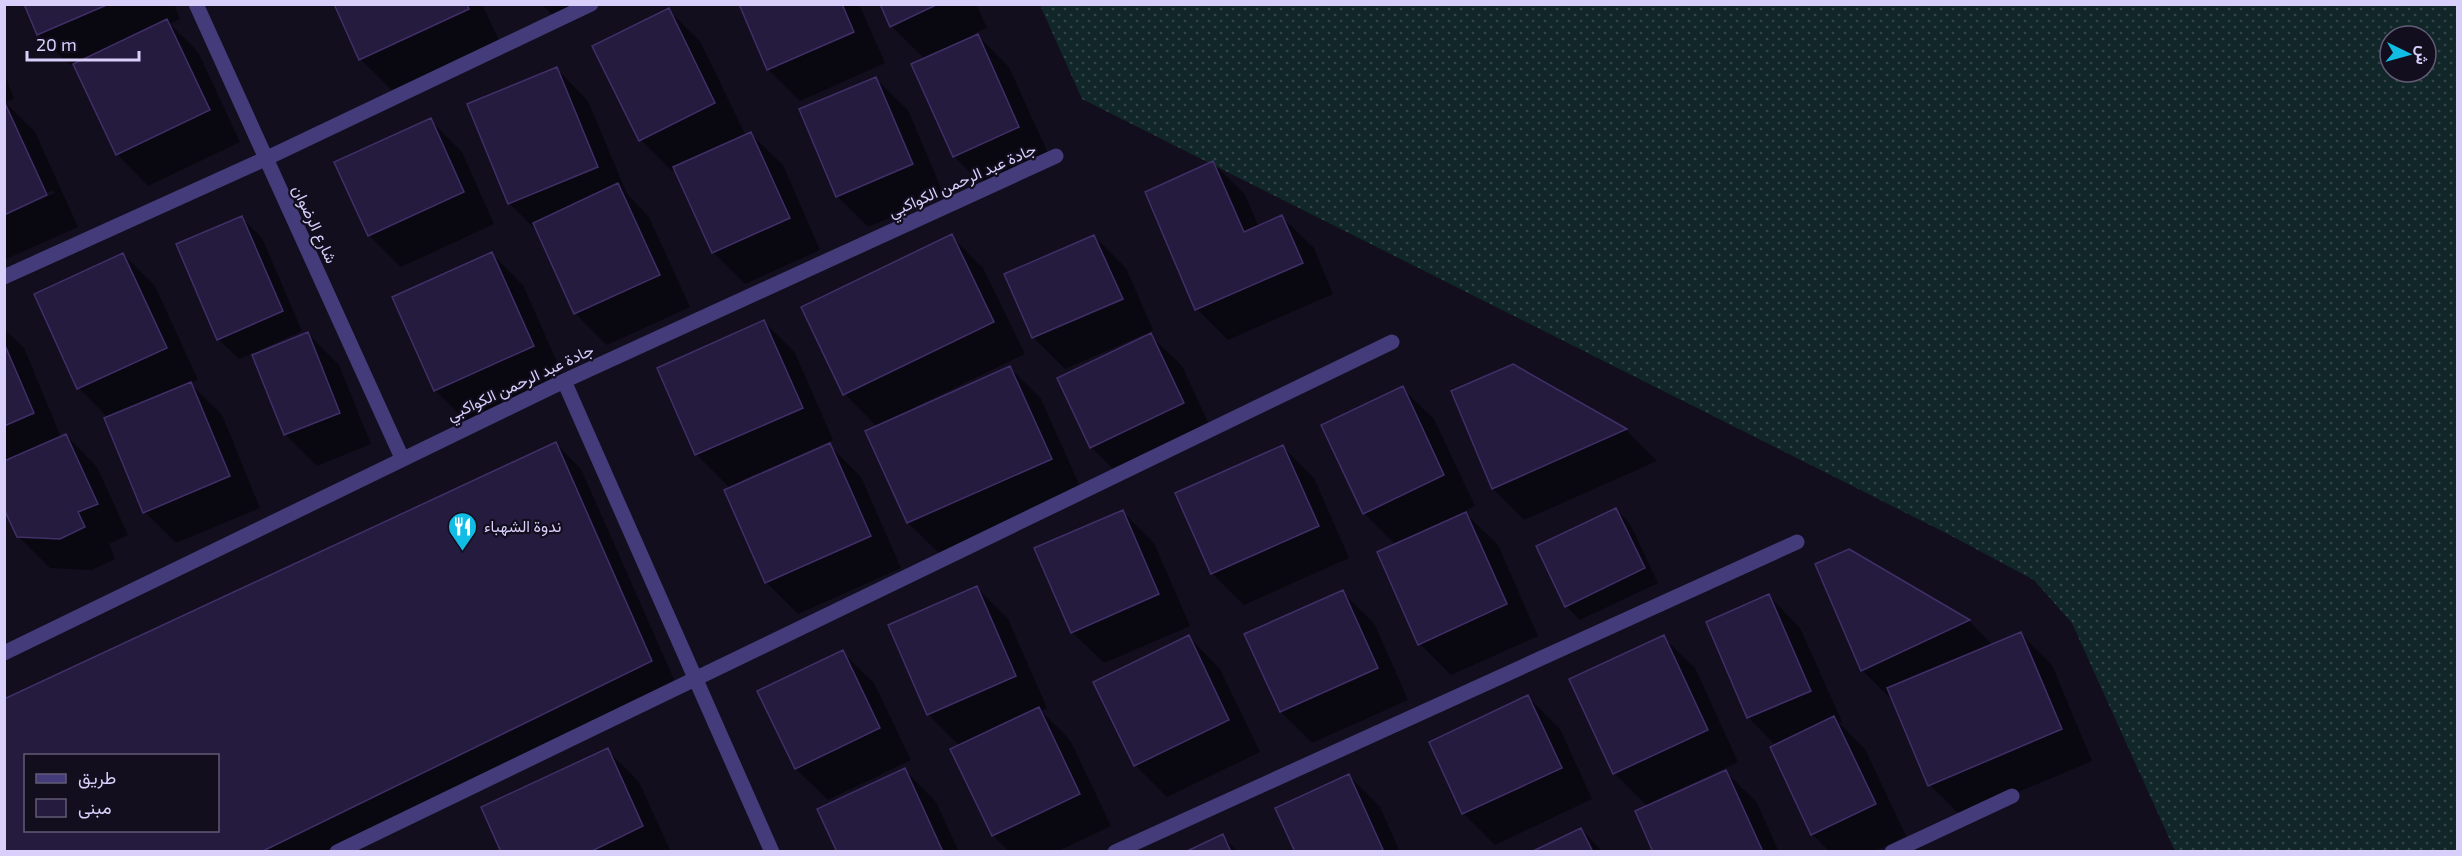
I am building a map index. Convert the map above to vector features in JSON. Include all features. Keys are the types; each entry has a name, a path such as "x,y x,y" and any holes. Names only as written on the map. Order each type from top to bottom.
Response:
{"street":[{"name":"شارع الرضوان","path":"196,4 402,458"},
{"path":"4,277 265,159 591,4"},
{"name":"جادة عبد الرحمن الكواكبي","path":"4,654 564,381 1056,156"},
{"path":"336,852 1392,342"},
{"path":"564,381 772,852"},
{"path":"1115,852 1797,542"},
{"path":"1892,852 2012,796"}],"green space":[{"path":"1040,5 2457,5 2457,851 2175,851 2072,623 2034,580 1946,533 1082,99"}],"building":[{"path":"24,4 109,4 37,35"},
{"path":"334,4 467,4 469,9 359,60"},
{"path":"739,4 842,4 854,32 767,70"},
{"path":"880,4 938,4 890,27"},
{"path":"669,8 715,103 639,141 592,46"},
{"path":"167,19 210,110 116,155 73,64"},
{"path":"978,34 1019,127 953,157 911,64"},
{"path":"557,67 598,167 508,204 467,104"},
{"path":"876,77 913,164 836,197 799,109"},
{"path":"4,101 47,195 4,215"},
{"path":"431,118 464,192 368,236 334,162"},
{"path":"751,132 790,218 712,253 673,167"},
{"path":"1213,161 1244,232 1282,215 1303,263 1195,310 1145,192"},
{"path":"618,183 660,275 574,314 533,223"},
{"path":"242,216 283,311 217,340 176,244"},
{"path":"952,234 994,322 843,395 801,307"},
{"path":"1094,235 1123,299 1032,338 1004,274"},
{"path":"492,252 534,346 434,391 392,297"},
{"path":"123,253 167,348 77,389 34,294"},
{"path":"764,320 803,408 695,455 657,368"},
{"path":"308,332 340,413 284,435 252,355"},
{"path":"1151,333 1184,403 1090,448 1057,378"},
{"path":"4,343 34,413 4,426"},
{"path":"1513,364 1627,429 1492,489 1451,391"},
{"path":"1010,366 1052,459 907,523 865,431"},
{"path":"191,382 230,476 143,513 104,418"},
{"path":"1403,386 1444,475 1363,514 1321,425"},
{"path":"66,434 98,504 78,512 85,527 60,539 17,537 4,509 4,461"},
{"name":"ندوة الشهباء","path":"556,442 652,661 261,852 4,852 4,699"},
{"path":"830,443 871,536 765,583 724,490"},
{"path":"1283,445 1319,526 1211,574 1175,493"},
{"path":"1616,508 1645,568 1565,607 1536,546"},
{"path":"1123,510 1159,594 1071,633 1034,548"},
{"path":"1466,512 1507,604 1418,645 1377,552"},
{"path":"1849,549 1970,620 1861,671 1815,564"},
{"path":"977,586 1016,676 927,715 888,625"},
{"path":"1343,590 1378,668 1280,712 1244,634"},
{"path":"1769,594 1811,691 1747,718 1706,622"},
{"path":"2021,632 2062,729 1928,786 1887,688"},
{"path":"1189,635 1229,720 1134,766 1093,682"},
{"path":"1664,635 1708,730 1613,774 1569,679"},
{"path":"843,650 880,728 795,769 757,691"},
{"path":"1528,695 1562,768 1462,814 1429,742"},
{"path":"1039,707 1080,794 992,836 950,749"},
{"path":"1834,716 1876,804 1811,835 1770,747"},
{"path":"608,748 643,826 590,852 501,852 481,807"},
{"path":"905,768 943,852 837,852 817,809"},
{"path":"1726,770 1763,852 1653,852 1635,811"},
{"path":"1349,774 1384,852 1295,852 1275,808"},
{"path":"1581,828 1593,852 1531,852"},
{"path":"1223,834 1231,852 1185,852"}],"place":[{"name":"ندوة الشهباء","path":"463,552"}]}
